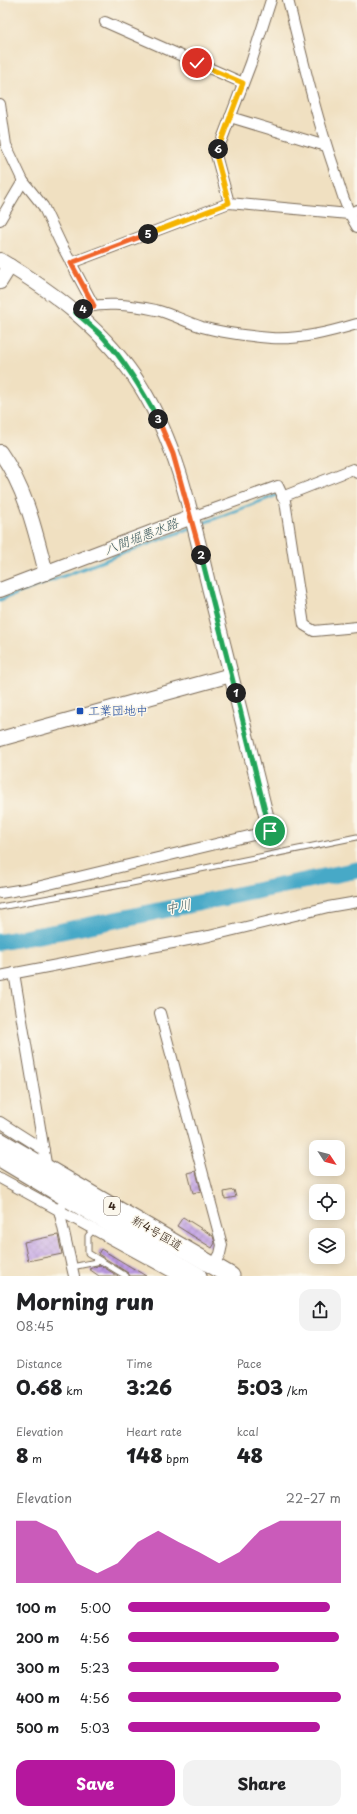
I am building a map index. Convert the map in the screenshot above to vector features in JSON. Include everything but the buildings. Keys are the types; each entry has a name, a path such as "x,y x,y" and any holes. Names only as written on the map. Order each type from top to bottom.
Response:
{"highway":[{"name":"新4号国道","path":"0,1141 231,1276"},
{"name":"新4号国道","path":"0,1158 63,1203 198,1276"}],"street":[{"path":"229,203 216,155 243,83 271,0"},
{"path":"288,0 306,74 326,146 353,212 357,227"},
{"path":"105,22 243,83"},
{"path":"0,104 6,145 23,181 43,206 94,306"},
{"path":"230,117 326,146"},
{"path":"0,220 23,181"},
{"path":"71,263 229,203 353,212"},
{"path":"0,282 5,263 46,290 76,313 102,337 140,386 158,419 173,454 193,523 270,831 44,886 0,892"},
{"path":"76,313 80,310 94,306 123,305 157,310 202,327 272,338 310,336 357,324"},
{"path":"0,452 14,473 24,495 46,573"},
{"path":"281,494 353,469 357,473"},
{"path":"0,590 193,523 278,486 285,501 304,625 314,631 357,627"},
{"path":"0,739 231,675"},
{"path":"0,976 209,936 328,907 357,902"},
{"path":"14,973 47,1168"},
{"path":"160,1013 222,1245 220,1254 213,1266"},
{"path":"0,1122 44,1150"},
{"path":"0,1178 63,1203 94,1229 179,1276"},
{"path":"63,1203 73,1271"}],"lane":[{"path":"0,907 127,884 357,837"},
{"path":"94,1229 88,1236 88,1253 126,1276"},
{"path":"73,1271 101,1261"}],"waterway":[{"name":"八間堀悪水路","path":"198,525 280,494"},
{"name":"八間堀悪水路","path":"0,600 191,528"},
{"name":"中川","path":"0,942 62,931 357,870"}],"place":[{"name":"工業団地中","path":"80,711"}],"route":[{"path":"197,63 243,83 216,155 229,203 71,263 94,306 80,310 76,313 102,337 140,386 158,419 173,454 193,520 270,831"}]}
